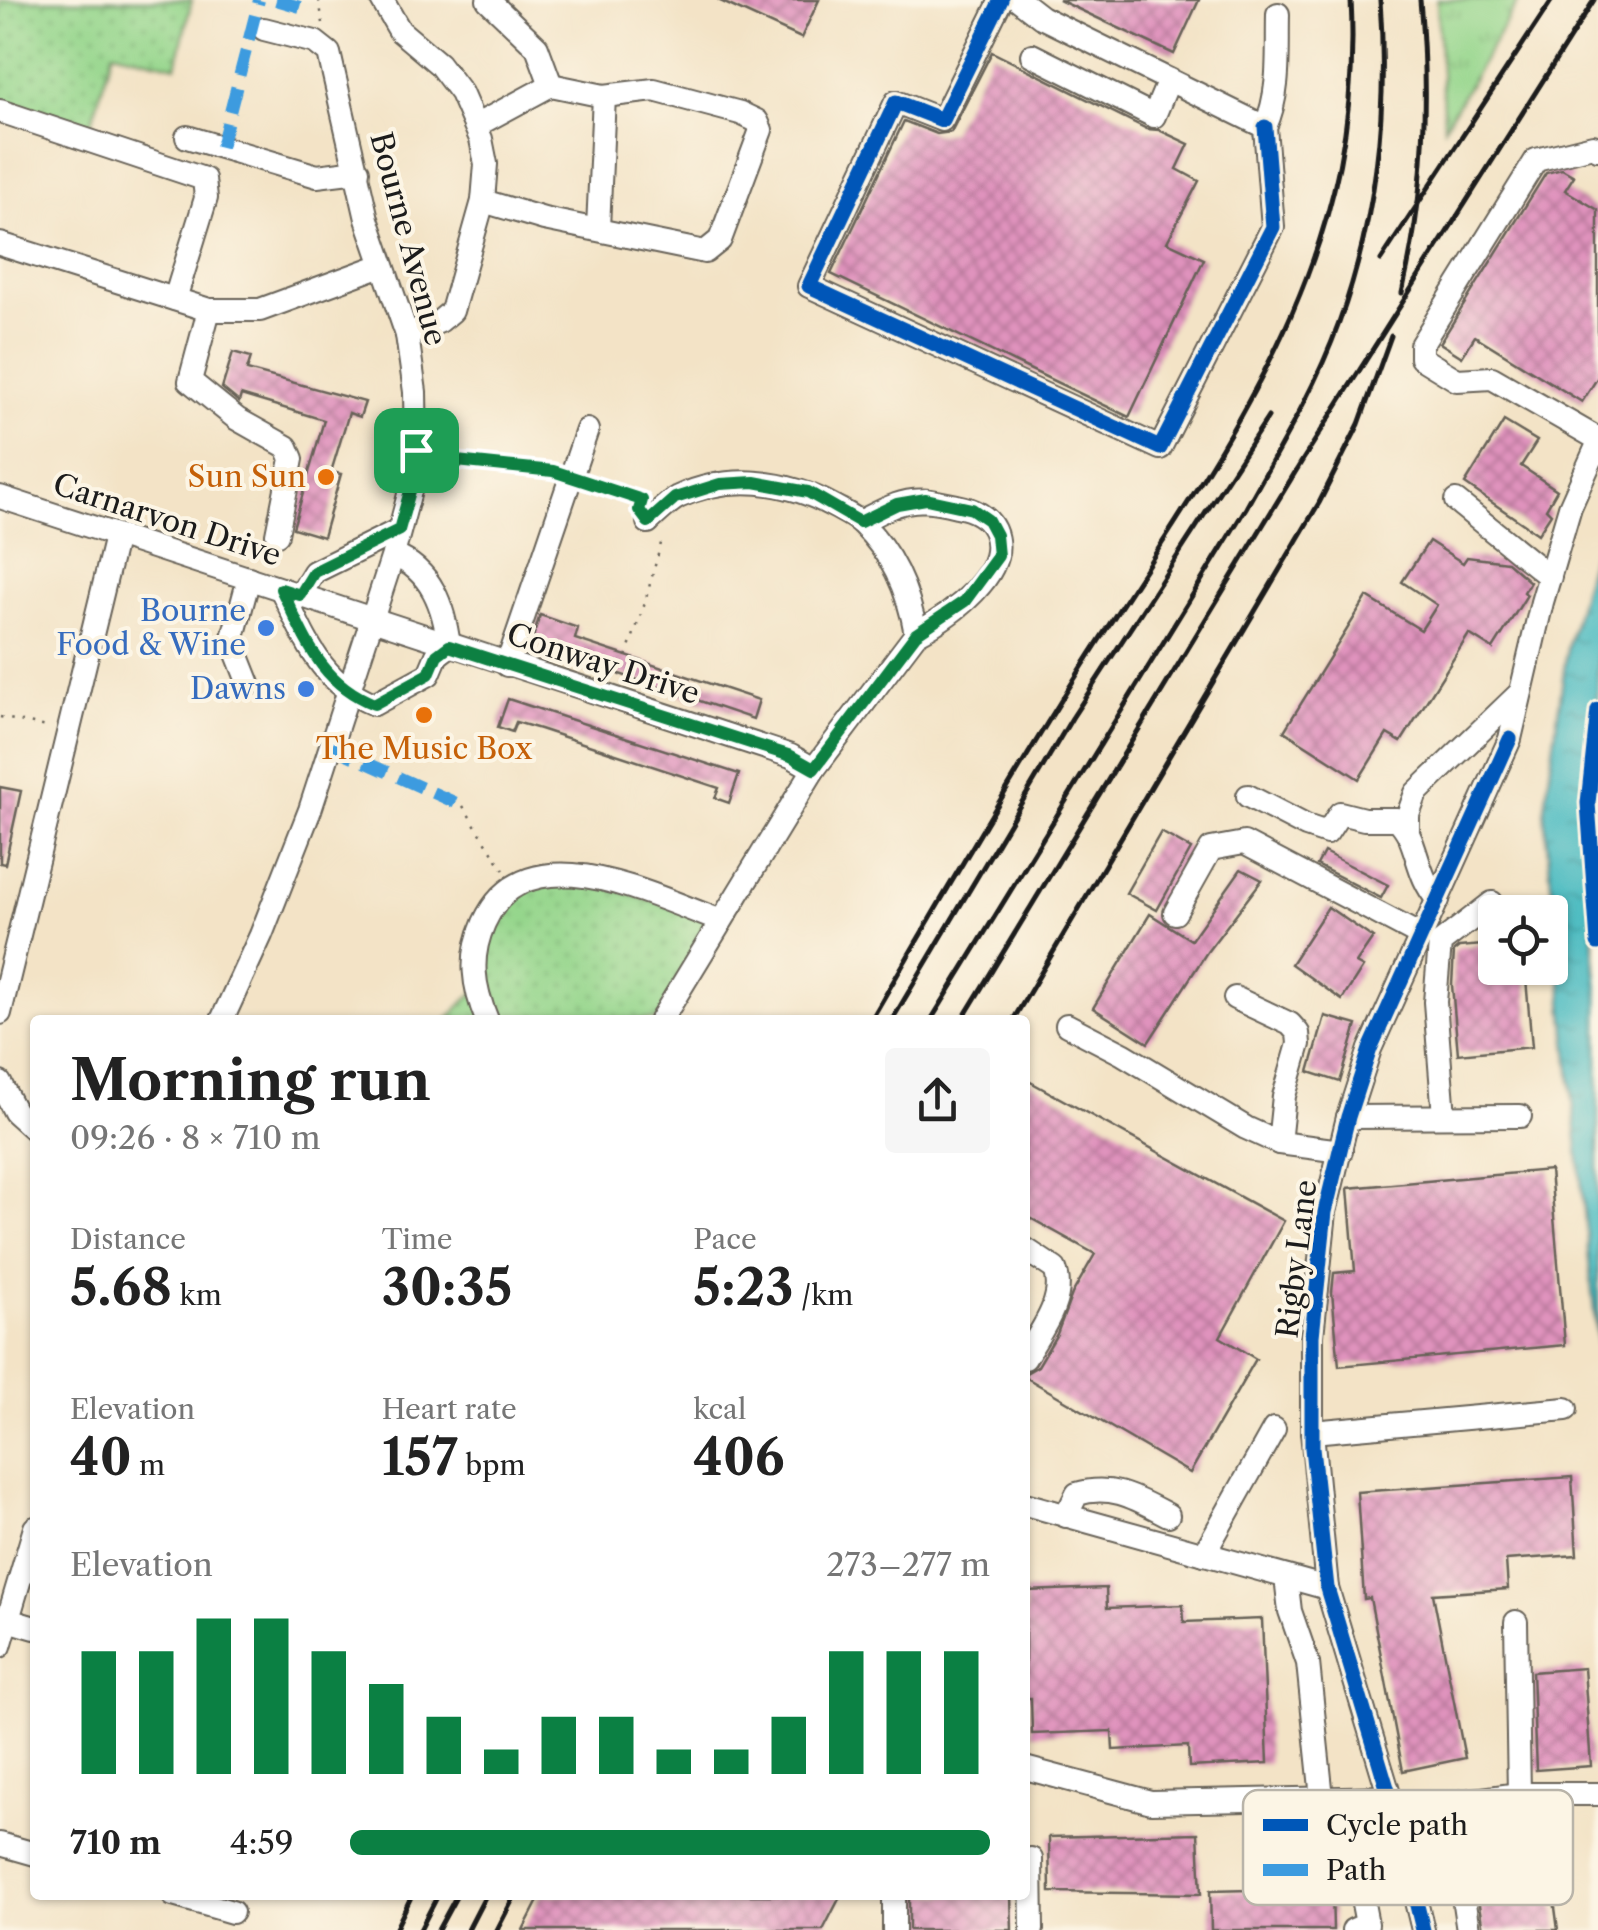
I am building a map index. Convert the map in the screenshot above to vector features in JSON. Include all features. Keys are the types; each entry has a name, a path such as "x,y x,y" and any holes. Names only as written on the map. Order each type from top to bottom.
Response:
{"street":[{"path":"382,0 400,30 440,64 461,93 479,132 486,164 483,201 452,311 440,321 407,335"},
{"path":"488,0 537,47 551,84"},
{"path":"1001,0 942,120 896,102 809,286 1160,448 1273,228 1265,127 1277,74 1278,14"},
{"path":"1020,0 1041,17 1265,127"},
{"name":"Bourne Avenue","path":"224,1015 310,810 373,620 410,491 416,450 415,392 407,335 366,219 329,53 315,42 264,29"},
{"path":"1032,55 1154,116 1169,80"},
{"path":"479,132 551,84 604,96 654,90 740,113 757,121 761,130 720,240 705,252 544,219 483,201"},
{"path":"598,228 604,96"},
{"path":"0,111 204,180 206,198 175,299"},
{"path":"187,137 316,176 358,171"},
{"path":"1598,149 1593,146 1536,160 1421,344 1422,358 1457,380 1492,378 1598,441"},
{"path":"0,244 209,310 260,310 382,266"},
{"path":"209,310 190,380 237,419 287,447 292,459 277,534"},
{"path":"507,665 587,430"},
{"name":"Rigby Lane","path":"1388,1790 1327,1588 1312,1432 1314,1318 1326,1212 1348,1117 1370,1049 1510,739 1570,506 1598,441"},
{"path":"648,522 675,498 720,484 754,482 808,492 860,522 902,582 910,600 916,634"},
{"name":"Carnarvon Drive","path":"0,497 373,620"},
{"path":"664,1015 814,769 916,634 953,611 982,582 998,556 996,535 988,520 972,509 926,499 897,504 860,522"},
{"path":"1456,501 1550,577"},
{"path":"392,555 414,563 425,577 445,616 449,646 437,655 429,674 374,704 349,694 316,659 291,592 314,572 399,530"},
{"path":"0,1013 116,536"},
{"path":"248,578 232,641 249,684"},
{"name":"Conway Drive","path":"373,620 791,756 814,769"},
{"path":"1438,900 1424,884 1408,829 1408,815 1416,793 1521,692"},
{"path":"1248,796 1326,832 1340,813 1364,819 1397,819 1408,829"},
{"path":"1176,913 1211,849 1244,843 1421,936"},
{"path":"485,1015 475,991 474,946 492,905 514,886 555,872 599,877 720,920"},
{"path":"1444,1116 1435,1002 1440,944 1478,914"},
{"path":"1235,998 1290,1024 1298,1033 1299,1044 1284,1096 1280,1143"},
{"path":"1067,1026 1123,1054 1246,1128 1280,1143 1341,1151"},
{"path":"0,1084 15,1112 30,1126"},
{"path":"1348,1117 1520,1116"},
{"path":"1030,1252 1055,1269 1059,1288 1030,1349"},
{"path":"1312,1432 1566,1409"},
{"path":"1204,1554 1274,1429"},
{"path":"1066,1516 1076,1494 1108,1490 1127,1494 1168,1515"},
{"path":"1030,1505 1327,1588"},
{"path":"0,1646 30,1545"},
{"path":"1286,1577 1290,1611 1308,1663 1321,1790"},
{"path":"8,1620 30,1627"},
{"path":"1516,1622 1519,1790"},
{"path":"1030,1769 1151,1802 1243,1800"},
{"path":"1573,1796 1598,1797"},
{"path":"0,1844 30,1853"},
{"path":"1030,1859 1039,1925"},
{"path":"190,1900 232,1912"},
{"path":"894,1900 894,1930"},
{"path":"1352,1930 1367,1924 1363,1905"},
{"name":"Rigby Lane","path":"1419,1905 1423,1930"},
{"path":"1464,1905 1468,1930"}],"path":[{"path":"416,450 447,460 571,475 642,500 639,510 648,522 665,527 644,606 611,698"},
{"path":"1598,710 1588,802 1598,943"},
{"path":"0,717 68,732"},
{"path":"463,806 514,886"}],"green space":[{"path":"0,0 192,0 176,66 113,51 88,134 0,110"},
{"path":"1437,0 1519,0 1444,127"},
{"path":"555,872 719,920 664,1015 452,1015 475,991 492,905"}],"water":[{"path":"1598,542 1598,690 1585,796 1598,998 1598,1350 1561,985 1568,985 1568,895 1552,895 1544,813 1567,649"}],"building":[{"path":"718,0 819,0 801,38"},
{"path":"1059,0 1199,0 1174,54"},
{"path":"992,52 1147,129 1159,130 1189,144 1177,169 1199,181 1167,242 1204,259 1129,417 831,274 904,121 937,134 951,132"},
{"path":"1562,169 1574,176 1565,190 1598,210 1598,377 1582,402 1475,336 1462,357 1440,343 1546,173"},
{"path":"233,352 251,357 247,370 365,402 360,417 349,413 331,472 341,474 323,537 293,528 324,420 241,395 239,402 222,388"},
{"path":"1504,421 1537,441 1521,466 1557,490 1546,509 1551,514 1538,534 1465,484"},
{"path":"1429,541 1463,563 1467,557 1507,562 1530,582 1524,592 1527,595 1493,649 1469,634 1401,742 1387,734 1359,779 1284,731 1367,597 1421,630 1437,605 1402,582"},
{"path":"540,615 578,628 575,639 759,700 753,719 532,641"},
{"path":"508,699 739,774 729,803 715,798 719,788 540,729 516,722 512,732 498,727"},
{"path":"0,787 21,791 5,864 0,863"},
{"path":"1161,832 1191,849 1157,910 1126,893"},
{"path":"1324,852 1388,885 1381,898 1317,865"},
{"path":"1241,869 1262,880 1207,952 1148,1043 1093,1008 1150,914 1191,940"},
{"path":"1328,907 1373,938 1356,963 1363,967 1342,1000 1291,964"},
{"path":"1478,945 1478,985 1527,985 1532,1047 1458,1054 1452,985 1454,951"},
{"path":"1325,1016 1357,1025 1340,1082 1309,1072"},
{"path":"1030,1082 1284,1221 1220,1337 1256,1359 1190,1473 1030,1380 1030,1371 1038,1366 1057,1334 1072,1294 1095,1254 1030,1218"},
{"path":"1550,1170 1565,1345 1339,1366 1332,1292 1334,1273 1355,1271 1348,1188"},
{"path":"1572,1477 1577,1555 1506,1560 1508,1589 1433,1594 1465,1758 1403,1771 1370,1598 1364,1599 1357,1492"},
{"path":"1106,1588 1107,1608 1183,1605 1184,1622 1262,1619 1268,1763 1189,1767 1188,1746 1113,1750 1112,1731 1032,1734 1030,1591"},
{"path":"1584,1668 1591,1766 1536,1770 1532,1672"},
{"path":"1198,1833 1201,1894 1050,1892 1049,1837"},
{"path":"1243,1890 1243,1905 1332,1905 1333,1930 1211,1930 1210,1891"},
{"path":"538,1900 838,1900 823,1930 523,1930"},
{"path":"909,1900 1011,1900 1012,1930 909,1930"},
{"path":"1479,1905 1555,1905 1558,1930 1483,1930"}],"railway":[{"path":"874,1015 1024,760 1228,438 1271,358 1307,276 1334,190 1349,98 1351,0"},
{"path":"934,1015 1246,508 1319,371 1352,284 1370,204 1380,123 1380,0"},
{"path":"1402,293 1416,220 1423,147 1420,0"},
{"path":"1381,260 1552,0"},
{"path":"965,1015 1302,461 1594,0"},
{"path":"1016,1015 1319,503 1359,424 1391,336"},
{"path":"895,1015 1072,718 1268,417"},
{"path":"395,1930 410,1900"},
{"path":"420,1930 435,1900"},
{"path":"438,1930 454,1900"},
{"path":"468,1930 483,1900"},
{"path":"497,1930 512,1900"}],"marked path":[{"path":"221,147 259,0"},
{"path":"276,0 300,7"},
{"path":"331,747 463,806"}],"cycle path":[{"path":"1001,0 942,120 896,102 809,286 1160,448 1273,227 1265,127"},
{"path":"1598,710 1588,803 1598,943"},
{"path":"1388,1790 1327,1588 1312,1448 1312,1336 1325,1212 1348,1117 1370,1049 1510,739"},
{"path":"1417,1905 1423,1930"}],"place":[{"name":"Sun Sun","path":"326,477"},
{"name":"Bourne Food & Wine","path":"266,628"},
{"name":"Dawns","path":"306,689"},
{"name":"The Music Box","path":"424,715"}],"route":[{"path":"416,450 447,460 571,475 642,500 639,510 648,522 675,498 720,484 754,482 808,492 860,522 897,504 926,499 972,509 988,520 996,535 998,556 965,601 916,634 814,769 791,756 449,646 437,655 429,674 374,704 349,694 331,678 316,659 281,589 300,595 314,572 399,530 416,450"}]}
